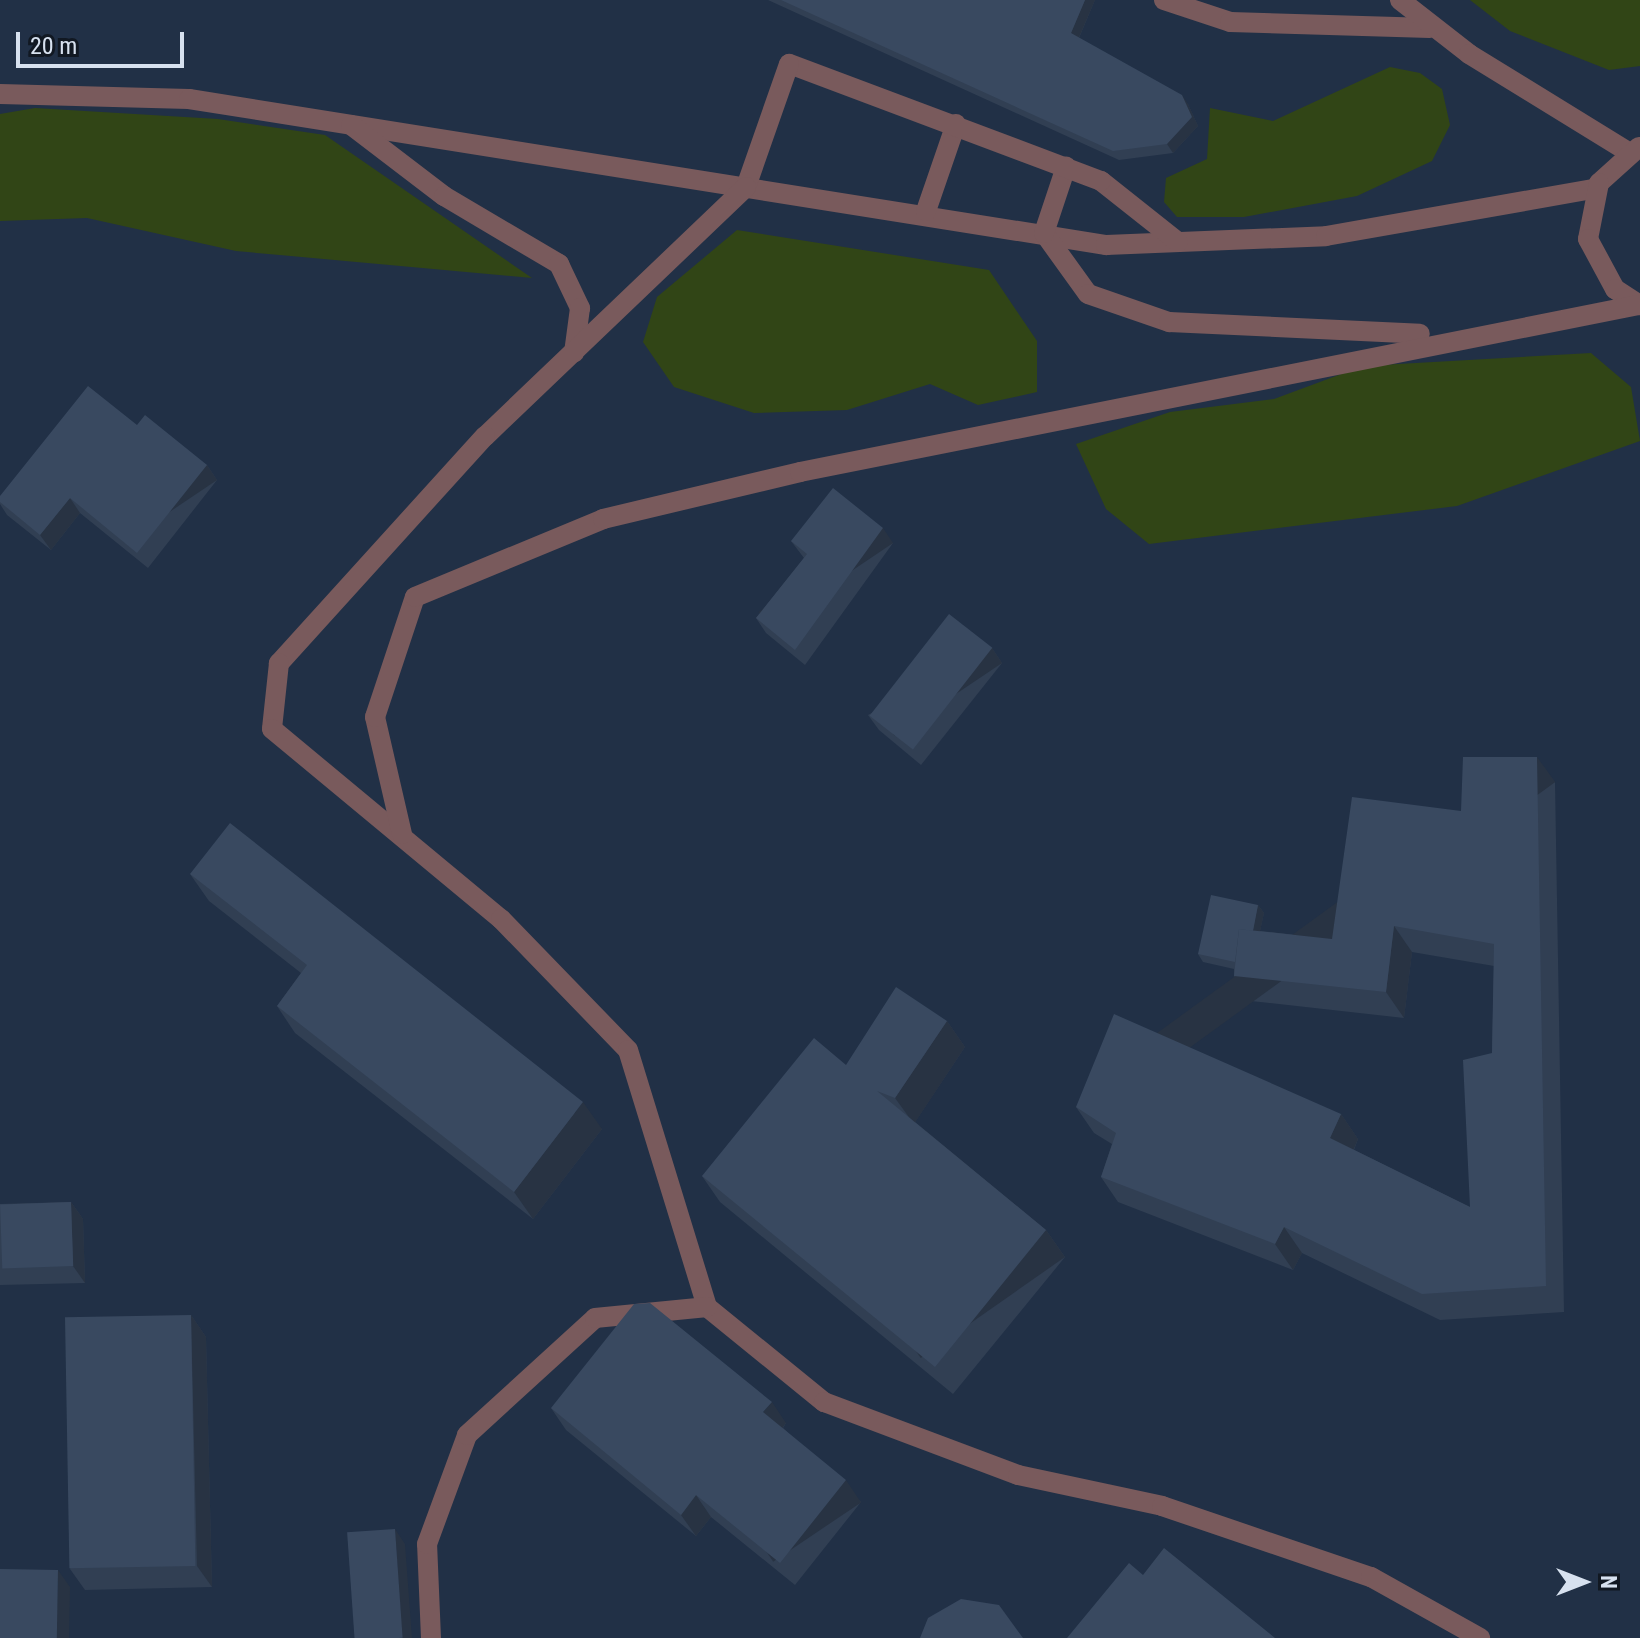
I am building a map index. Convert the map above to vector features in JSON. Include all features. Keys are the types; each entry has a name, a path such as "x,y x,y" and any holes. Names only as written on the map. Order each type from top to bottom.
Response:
{"street":[{"path":"1164,0 1230,22 1430,28"},
{"path":"0,94 189,99 746,187 926,211 1106,245 1326,236 1597,188 1635,150 1430,28 1400,0"},
{"path":"1178,242 1101,181 956,124 789,64 746,187 424,500 279,663 272,729 501,919 628,1050 707,1307 824,1402 1018,1475 1162,1506 1371,1577 1480,1638"},
{"path":"349,124 444,196 559,264 580,308 574,353"},
{"path":"926,211 956,124"},
{"path":"1044,233 1066,167"},
{"path":"1597,188 1588,239 1597,266 1639,305"},
{"path":"1044,233 1088,294 1169,322 1400,336 1541,322"},
{"path":"402,834 375,717 415,597 603,519 800,472 1541,322 1639,305"},
{"path":"431,1638 427,1544 467,1435 595,1318 707,1307"}],"green space":[{"path":"1470,0 1640,0 1640,66 1609,70 1510,31"},
{"path":"1390,67 1420,73 1442,89 1450,125 1432,161 1357,196 1244,217 1177,217 1164,202 1166,178 1207,159 1210,108 1273,121"},
{"path":"35,108 218,119 325,135 532,278 236,251 87,218 0,221 0,114"},
{"path":"737,230 989,270 1037,341 1037,392 978,405 930,384 847,410 754,413 674,387 643,342 657,297"},
{"path":"1591,353 1631,387 1640,441 1457,506 1149,544 1106,509 1076,444 1170,412 1274,399 1363,366"}],"building":[{"path":"781,0 1085,0 1071,33 1182,95 1192,117 1167,144 1113,151"},
{"path":"88,386 137,425 145,415 207,465 137,553 70,498 40,535 0,502 0,496"},
{"path":"833,488 883,528 795,650 756,618 807,554 791,541"},
{"path":"949,614 992,648 913,750 870,716"},
{"path":"1463,757 1537,757 1546,1286 1422,1294 1284,1227 1275,1244 1101,1177 1116,1133 1076,1107 1114,1014 1341,1114 1330,1138 1470,1207 1463,1060 1492,1053 1494,944 1394,926 1386,992 1234,976 1239,929 1332,939 1352,797 1461,811"},
{"path":"230,823 583,1102 514,1192 277,1006 307,965 190,874"},
{"path":"1211,895 1258,905 1253,931 1239,929 1235,962 1198,954"},
{"path":"896,987 947,1021 895,1098 877,1091 1046,1230 935,1367 702,1176 814,1038 846,1065"},
{"path":"71,1202 73,1266 2,1268 0,1204"},
{"path":"650,1303 772,1402 763,1412 846,1480 780,1563 696,1495 681,1515 551,1408 634,1304"},
{"path":"191,1315 195,1566 69,1568 65,1317"},
{"path":"395,1529 403,1638 355,1638 347,1532"},
{"path":"1164,1548 1275,1638 1067,1638 1129,1563 1143,1575"},
{"path":"0,1569 58,1570 57,1638 0,1638"},
{"path":"961,1599 999,1605 1023,1638 920,1638 928,1618"}]}
